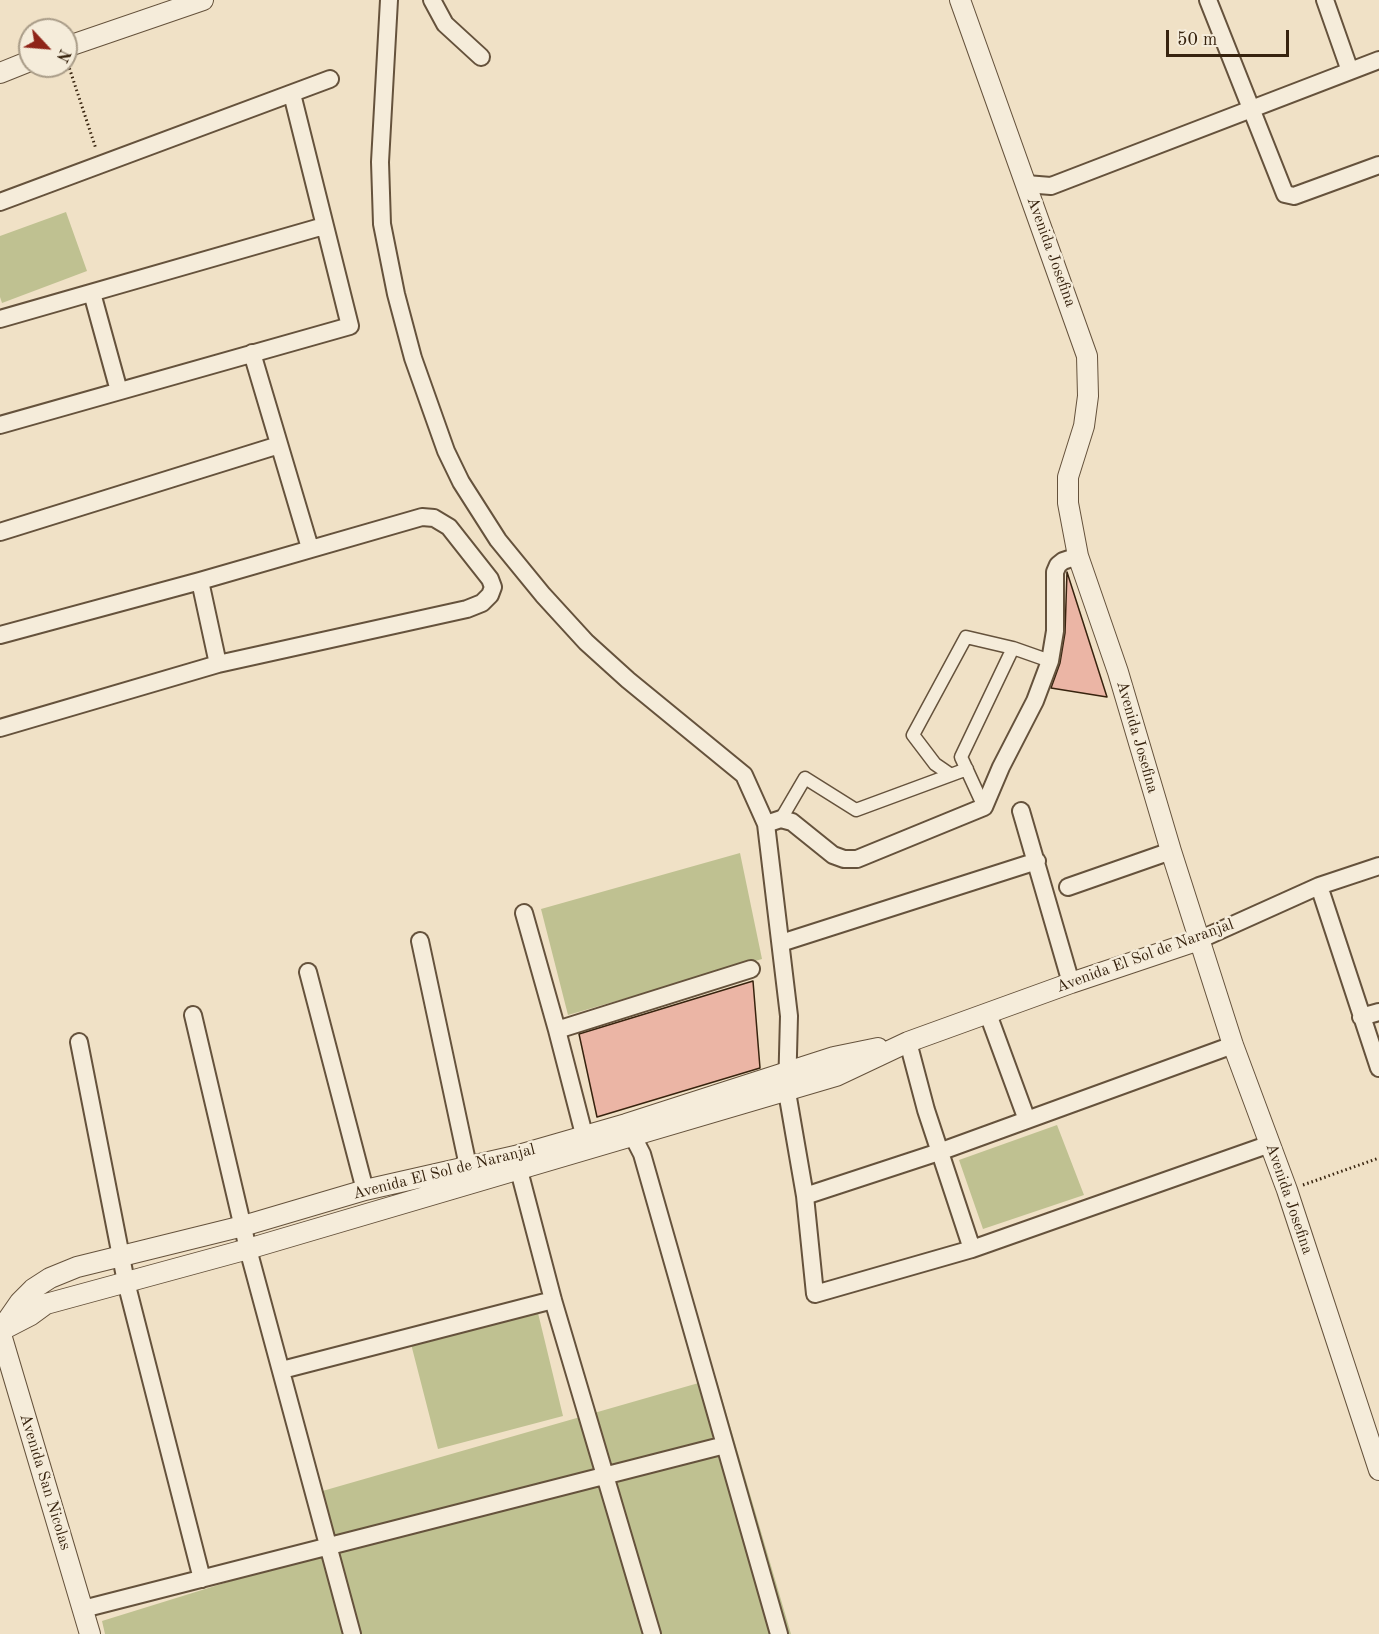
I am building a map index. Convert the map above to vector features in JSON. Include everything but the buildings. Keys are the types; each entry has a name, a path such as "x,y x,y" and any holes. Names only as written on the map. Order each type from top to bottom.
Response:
{"street":[{"path":"78,43 203,0"},
{"path":"389,0 380,162 382,224 396,294 413,358 446,452 460,482 498,540 543,595 586,642 628,680 744,775 774,821 781,943 789,1016 787,1082 805,1196 815,1294 972,1249 1270,1144"},
{"path":"432,0 446,24 481,57"},
{"name":"Avenida Josefina","path":"960,0 1087,356 1089,379 1084,426 1068,477 1068,504 1078,556 1118,672 1170,851 1233,1045 1372,1426 1379,1470"},
{"path":"1208,0 1285,194 1294,196 1379,165"},
{"path":"1325,0 1350,71"},
{"path":"1026,184 1051,186 1379,60"},
{"path":"0,73 18,66"},
{"path":"0,202 330,80"},
{"path":"0,425 350,326 292,93"},
{"path":"0,319 324,226"},
{"path":"92,293 119,391"},
{"path":"252,353 310,548"},
{"path":"0,532 279,445"},
{"path":"0,635 200,581 422,516 434,518 449,527 464,543 490,579 493,587 490,595 482,603 467,609 218,664 1,722"},
{"path":"774,821 792,822 832,855 844,859 857,859 984,807 1000,767 1035,701 1050,661 1055,631 1055,572 1058,564 1078,556"},
{"path":"200,581 218,664"},
{"path":"951,775 935,764 913,735 966,637 1013,648 1050,661"},
{"path":"984,807 961,757 1013,648"},
{"path":"774,821 805,778 856,810 967,769"},
{"path":"1021,811 1071,983"},
{"path":"1068,887 1170,851"},
{"path":"781,943 1037,861"},
{"name":"Avenida El Sol de Naranjal","path":"517,1163 468,1166 365,1190 243,1226 77,1267 50,1278 33,1289 20,1302 0,1330 31,1315 46,1304 248,1249 517,1163 787,1082 836,1076 908,1042 1199,940 1319,886 1379,867"},
{"path":"1319,886 1379,1068"},
{"path":"524,913 587,1143"},
{"path":"420,941 468,1166"},
{"path":"557,1030 751,969"},
{"path":"308,972 365,1190"},
{"path":"1361,1017 1379,1012"},
{"path":"988,1014 1027,1120"},
{"path":"193,1015 248,1249 352,1634"},
{"path":"79,1042 120,1257 202,1579"},
{"path":"908,1042 939,1152 972,1249"},
{"path":"805,1196 939,1152 1233,1045"},
{"path":"629,1131 642,1154 779,1634"},
{"path":"517,1163 553,1300 652,1634"},
{"path":"282,1370 553,1300"},
{"name":"Avenida San Nicolas","path":"0,1331 90,1634"},
{"path":"83,1609 725,1445"}],"path":[{"path":"72,78 101,165"},
{"path":"1287,1190 1379,1158"}],"green space":[{"path":"66,212 87,271 2,303 0,297 0,236"},
{"path":"740,853 762,959 568,1015 541,909"},
{"path":"1057,1125 1084,1195 983,1229 959,1160"},
{"path":"538,1313 563,1416 438,1449 411,1344"},
{"path":"716,1378 791,1634 105,1634 102,1621 331,1550 319,1492"}]}
